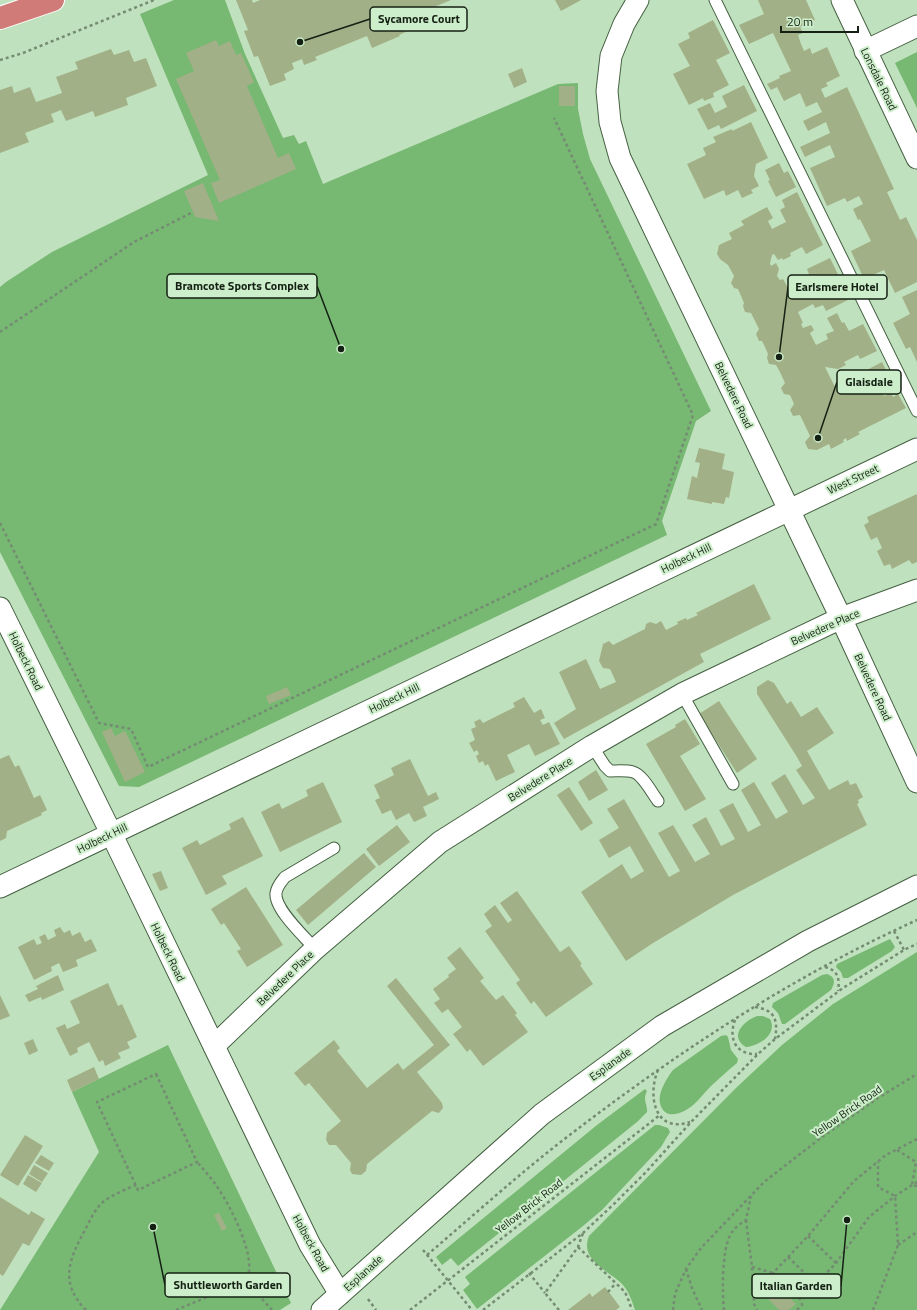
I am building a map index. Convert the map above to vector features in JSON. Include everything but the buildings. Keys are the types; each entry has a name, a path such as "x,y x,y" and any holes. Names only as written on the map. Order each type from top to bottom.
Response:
{"highway":[{"path":"10,10 53,0"}],"street":[{"name":"Belvedere Road","path":"638,0 624,24 611,56 607,91 610,122 620,158 841,618 917,782"},
{"name":"Lonsdale Road","path":"842,0 917,158"},
{"path":"865,51 917,26"},
{"name":"West Street","path":"788,509 917,449"},
{"name":"Holbeck Hill","path":"0,887 788,509"},
{"name":"Belvedere Place","path":"214,1046 315,949 440,842 592,746 682,694 841,618 917,590"},
{"name":"Holbeck Road","path":"0,608 112,833 310,1246 340,1294"},
{"name":"Esplanade","path":"322,1310 542,1114 662,1026 808,941 917,886"}],"lane":[{"path":"715,0 917,410"},
{"path":"682,694 733,784"},
{"path":"592,746 610,771 628,771 635,772 640,775 658,801"},
{"path":"315,949 283,913 277,901 276,894 279,884 285,877 334,848"}],"path":[{"path":"0,60 23,53 154,0"},
{"path":"0,523 99,723 131,729 148,767 656,524 693,415 554,118"},
{"path":"0,332 134,242 193,212"},
{"path":"427,1255 570,1135 658,1070 755,1007 825,967 917,920"},
{"path":"894,931 904,950"},
{"path":"483,1310 583,1232 646,1172 691,1122 758,1054 775,1039 838,991 904,950 917,944"},
{"path":"825,967 831,968 838,976 840,982 838,991"},
{"path":"755,1007 767,1010 776,1020 777,1028 775,1039"},
{"path":"735,1020 732,1035 737,1048 743,1052 758,1054"},
{"path":"658,1070 653,1097 660,1115 665,1121 672,1124 691,1122"},
{"path":"176,1310 245,1281 248,1276 248,1260 246,1245 240,1229 220,1190 197,1162 156,1074 97,1102 138,1190 197,1162"},
{"name":"Yellow Brick Road","path":"673,1310 675,1294 686,1269 701,1248 764,1182 822,1137 878,1098 917,1074"},
{"name":"Yellow Brick Road","path":"410,1310 660,1115"},
{"path":"773,1273 808,1236 854,1181 878,1161 917,1139"},
{"path":"896,1150 916,1162 912,1185"},
{"path":"878,1161 878,1187 895,1196"},
{"path":"801,1300 836,1263 869,1217 895,1196 917,1182"},
{"path":"86,1310 76,1299 70,1287 68,1274 72,1256 90,1220 103,1202 136,1185"},
{"path":"912,1185 917,1186"},
{"path":"752,1195 746,1220 752,1267 754,1304 758,1310"},
{"path":"873,1310 898,1246 895,1196"},
{"path":"724,1310 723,1279 725,1256 730,1236 737,1226 746,1220"},
{"path":"410,1232 472,1310"},
{"path":"545,1293 578,1247 583,1232"},
{"path":"898,1246 917,1232"},
{"path":"808,1236 836,1263"},
{"path":"578,1247 616,1283 627,1296 632,1310"},
{"path":"788,1257 816,1284"},
{"path":"752,1267 773,1273 801,1300 802,1305 797,1310"},
{"path":"686,1269 702,1310"},
{"path":"529,1273 559,1310"},
{"path":"245,1281 272,1310"},
{"path":"608,1292 616,1283"},
{"path":"628,1310 630,1306"}],"green space":[{"path":"174,0 225,0 245,54 283,138 294,135 299,144 306,141 323,184 558,84 578,83 578,109 590,159 711,411 696,421 662,521 667,535 139,787 119,786 0,552 0,287 52,252 208,175 140,14"},
{"path":"917,52 917,108 895,63"},
{"path":"890,939 895,947 892,951 848,978 843,978 841,972 836,967 837,964"},
{"path":"917,952 917,1310 635,1310 629,1294 623,1285 592,1259 588,1252 587,1245 589,1236 737,1087 782,1045 833,1004"},
{"path":"827,974 834,980 831,990 785,1024 782,1024 778,1013 772,1007 773,1003 822,975"},
{"path":"757,1016 763,1016 770,1019 772,1024 771,1030 766,1038 761,1042 746,1047 741,1043 738,1038 738,1034 740,1029 747,1021"},
{"path":"726,1035 728,1037 731,1050 738,1059 737,1063 688,1109 674,1114 665,1112 660,1103 660,1094 673,1070 721,1036"},
{"path":"168,1045 291,1303 280,1310 0,1310 99,1152 72,1092"},
{"path":"645,1089 647,1091 645,1100 647,1112 637,1122 458,1266 451,1258 442,1265 436,1257 597,1125"},
{"path":"655,1125 668,1128 670,1132 661,1147 602,1210 477,1309 463,1290 470,1284 465,1277"}],"place":[{"name":"Sycamore Court","path":"300,42"},
{"name":"Bramcote Sports Complex","path":"341,349"},
{"name":"Earlsmere Hotel","path":"779,357"},
{"name":"Glaisdale","path":"818,438"},
{"name":"Italian Garden","path":"847,1220"},
{"name":"Shuttleworth Garden","path":"153,1227"}]}
